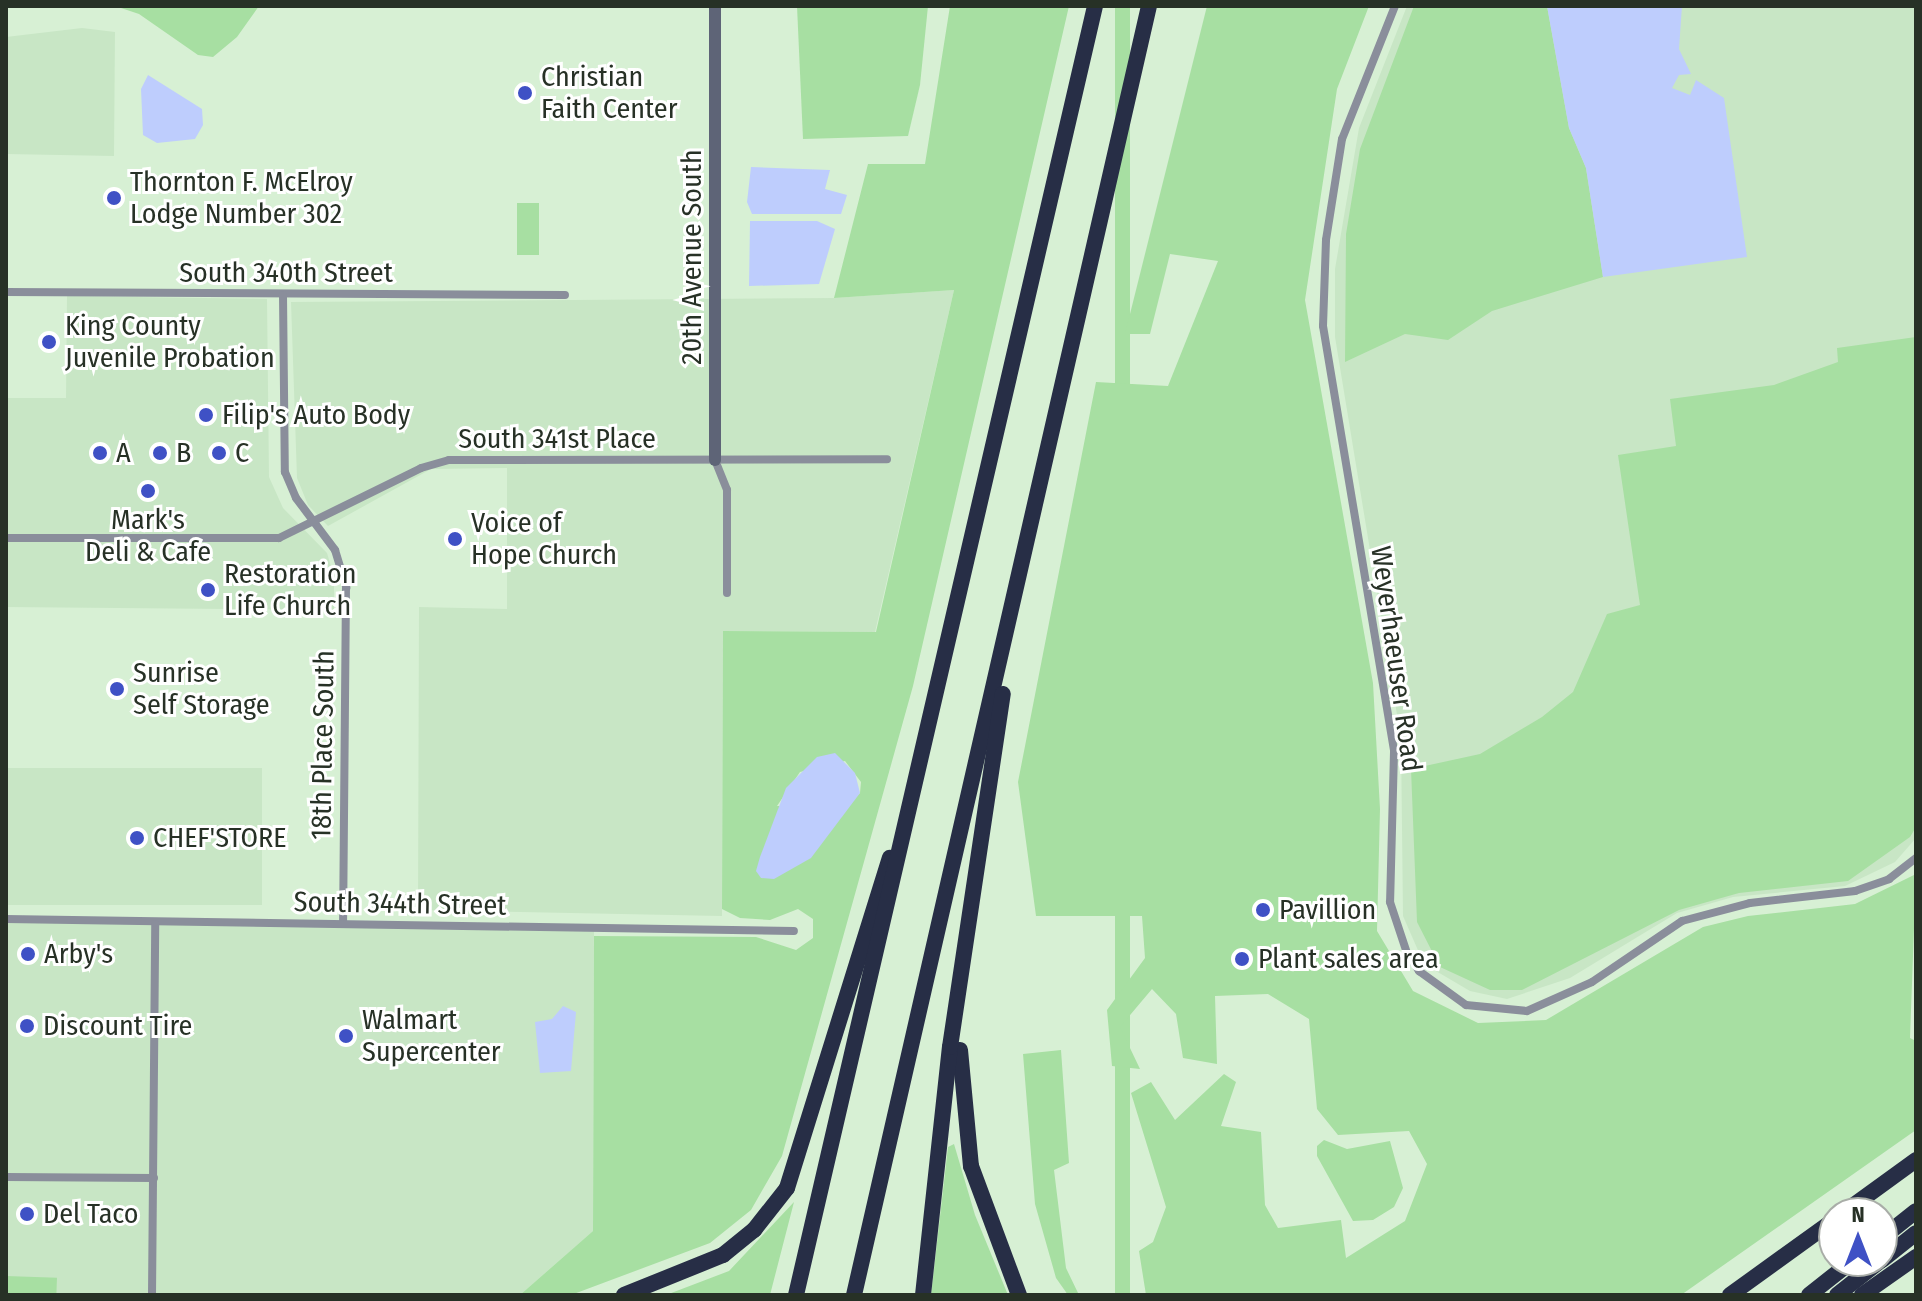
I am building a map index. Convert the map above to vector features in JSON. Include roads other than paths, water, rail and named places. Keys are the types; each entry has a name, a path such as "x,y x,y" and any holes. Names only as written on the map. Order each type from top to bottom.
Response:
{"highway":[{"path":"796,1293 927,744 1095,6"},
{"path":"854,1295 1149,6"},
{"path":"923,1295 950,1047 1026,549"},
{"path":"624,1295 723,1255 754,1230 787,1188 927,744"},
{"path":"963,972 959,1062 966,1144 984,1211 1019,1295"},
{"path":"1865,1197 1916,1160"},
{"path":"1898,1225 1916,1211"},
{"path":"1730,1295 1818,1232"},
{"path":"1898,1247 1916,1233"},
{"path":"1862,1295 1916,1257"},
{"path":"1809,1295 1832,1277"},
{"path":"1837,1295 1860,1277"}],"street":[{"name":"20th Avenue South","path":"715,6 715,460"},
{"name":"Weyerhaeuser Road","path":"1395,6 1342,139 1326,240 1323,326 1394,752 1390,902 1407,953 1419,971 1466,1005 1527,1011 1592,982 1682,921 1750,903 1855,891 1889,879 1916,858"},
{"name":"South 340th Street","path":"6,292 565,295"},
{"name":"18th Place South","path":"283,295 284,467 296,498 341,560 346,587 343,924"},
{"name":"South 341st Place","path":"6,538 273,539 314,524 421,468 449,460 887,459"},
{"path":"715,460 727,490 727,593"},
{"name":"South 344th Street","path":"6,919 155,924 794,931"},
{"path":"152,1295 155,924"},
{"path":"6,1177 154,1178"}],"water":[{"path":"1547,6 1682,6 1679,49 1691,74 1679,75 1672,88 1690,95 1696,80 1724,98 1747,257 1603,277 1586,168 1569,128"},
{"path":"148,75 202,109 203,125 195,139 157,143 143,135 141,89"},
{"path":"751,167 830,170 825,189 847,195 841,214 752,214 747,202"},
{"path":"750,221 817,221 835,229 819,284 749,286"},
{"path":"835,753 855,773 860,793 811,858 774,879 761,878 756,871 786,788 817,757"},
{"path":"563,1006 576,1012 571,1071 540,1073 535,1022 552,1019"}],"place":[{"name":"Christian Faith Center","path":"525,93"},
{"name":"Thornton F. McElroy Lodge Number 302","path":"114,198"},
{"name":"King County Juvenile Probation","path":"49,342"},
{"name":"Filip's Auto Body","path":"206,415"},
{"name":"A","path":"100,453"},
{"name":"B","path":"160,453"},
{"name":"C","path":"219,453"},
{"name":"Mark's Deli & Cafe","path":"148,491"},
{"name":"Voice of Hope Church","path":"455,539"},
{"name":"Restoration Life Church","path":"208,590"},
{"name":"Sunrise Self Storage","path":"117,689"},
{"name":"CHEF'STORE","path":"137,838"},
{"name":"Pavillion","path":"1263,910"},
{"name":"Arby's","path":"28,954"},
{"name":"Plant sales area","path":"1242,959"},
{"name":"Discount Tire","path":"27,1026"},
{"name":"Walmart Supercenter","path":"346,1036"},
{"name":"Del Taco","path":"27,1214"}]}
